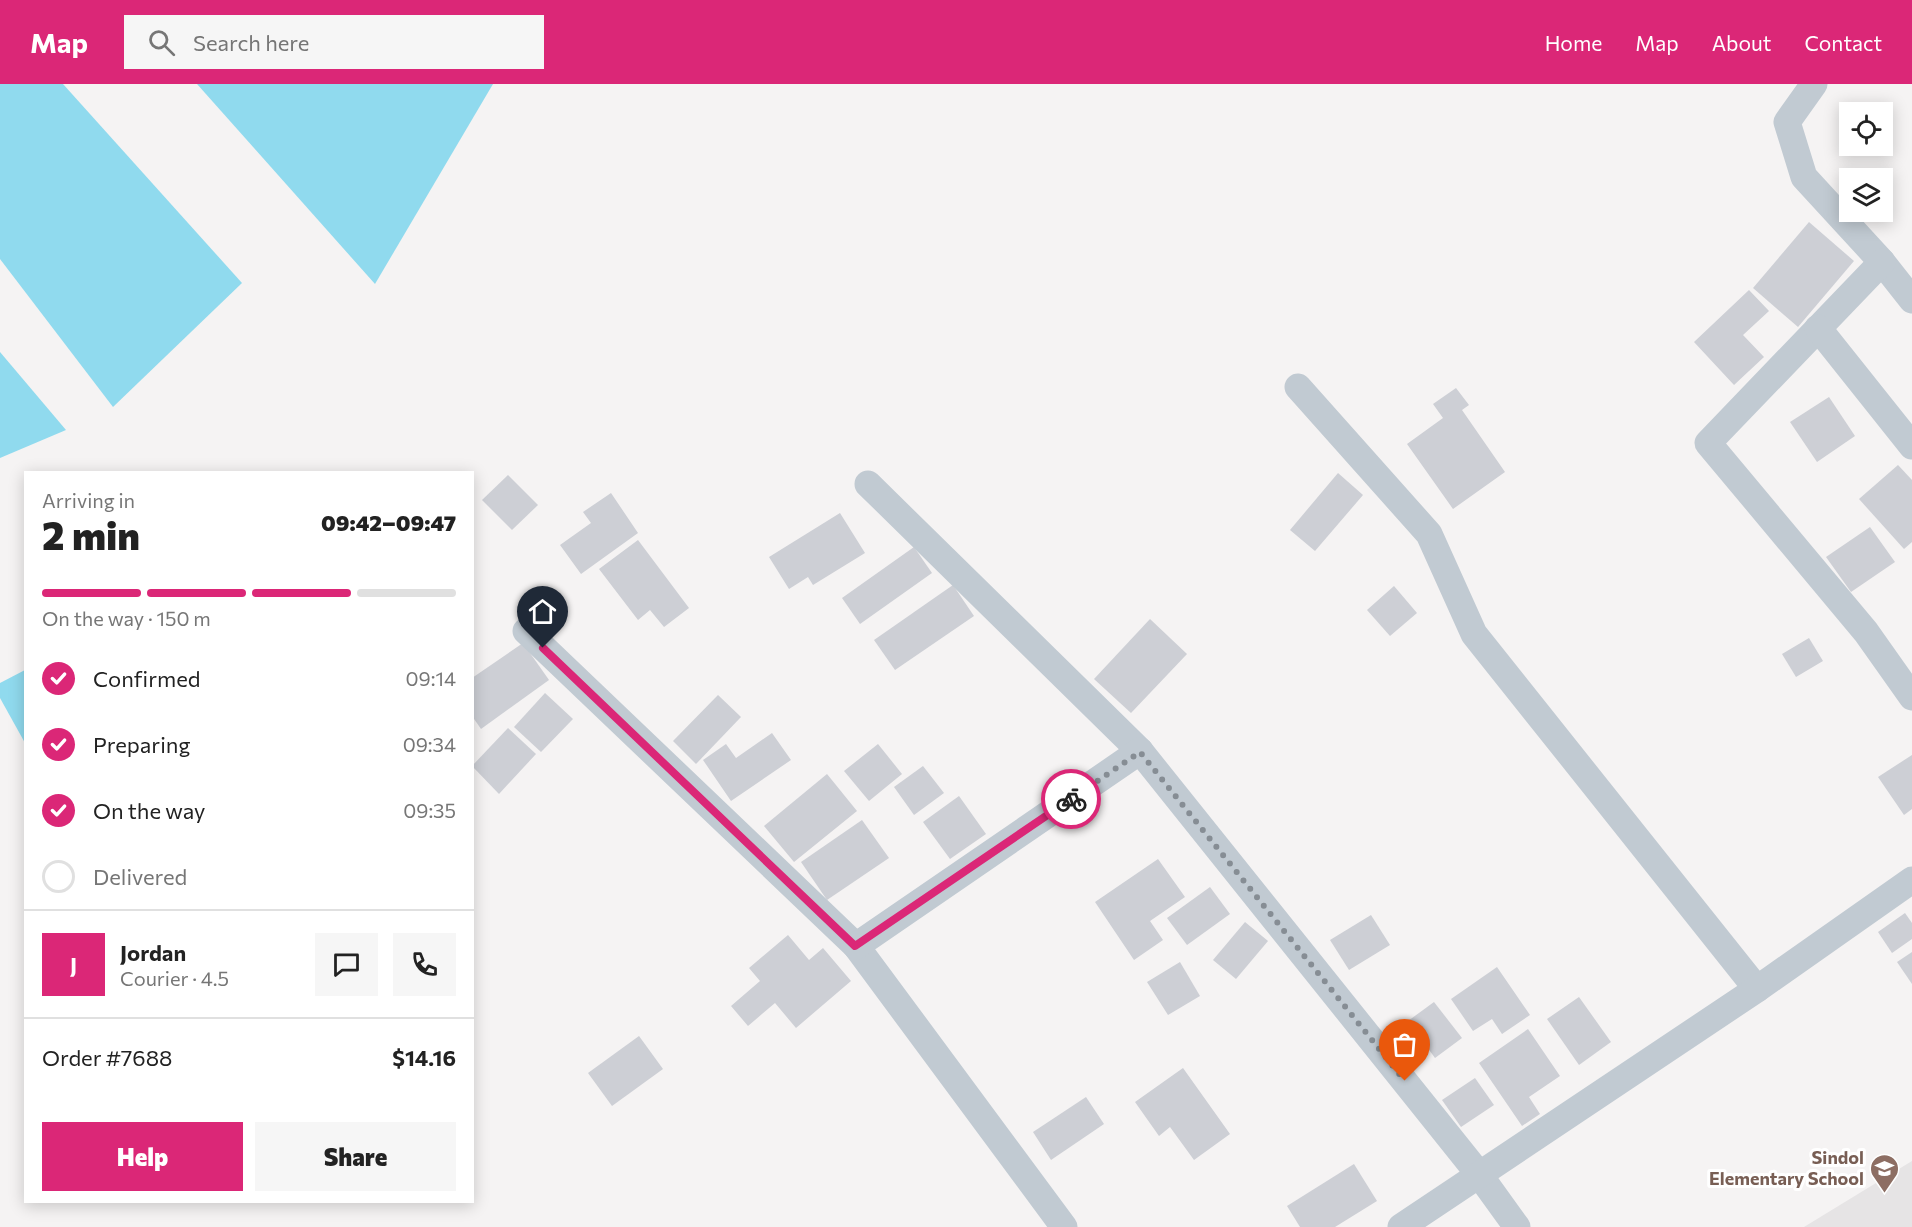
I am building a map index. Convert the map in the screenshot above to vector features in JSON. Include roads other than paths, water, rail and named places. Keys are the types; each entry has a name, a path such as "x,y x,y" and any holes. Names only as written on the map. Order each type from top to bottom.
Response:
{"street":[{"path":"1814,84 1787,122 1804,177 1882,262 1912,300"},
{"path":"1882,262 1708,443 1866,632 1912,697"},
{"path":"1818,328 1912,446"},
{"path":"1298,387 1429,534 1474,634 1757,989"},
{"path":"868,484 1140,752 1478,1173 1517,1227"},
{"path":"526,631 855,946 1064,1227"},
{"path":"855,946 1140,752"},
{"path":"1401,1227 1478,1173 1757,989 1912,880"}],"water":[{"path":"0,84 63,84 242,283 113,407 0,259"},
{"path":"197,84 493,84 375,284"},
{"path":"0,352 66,430 0,458"},
{"path":"24,671 24,741 0,698 0,683"}],"place":[{"name":"Sindol Elementary School","path":"1885,1194"}]}
